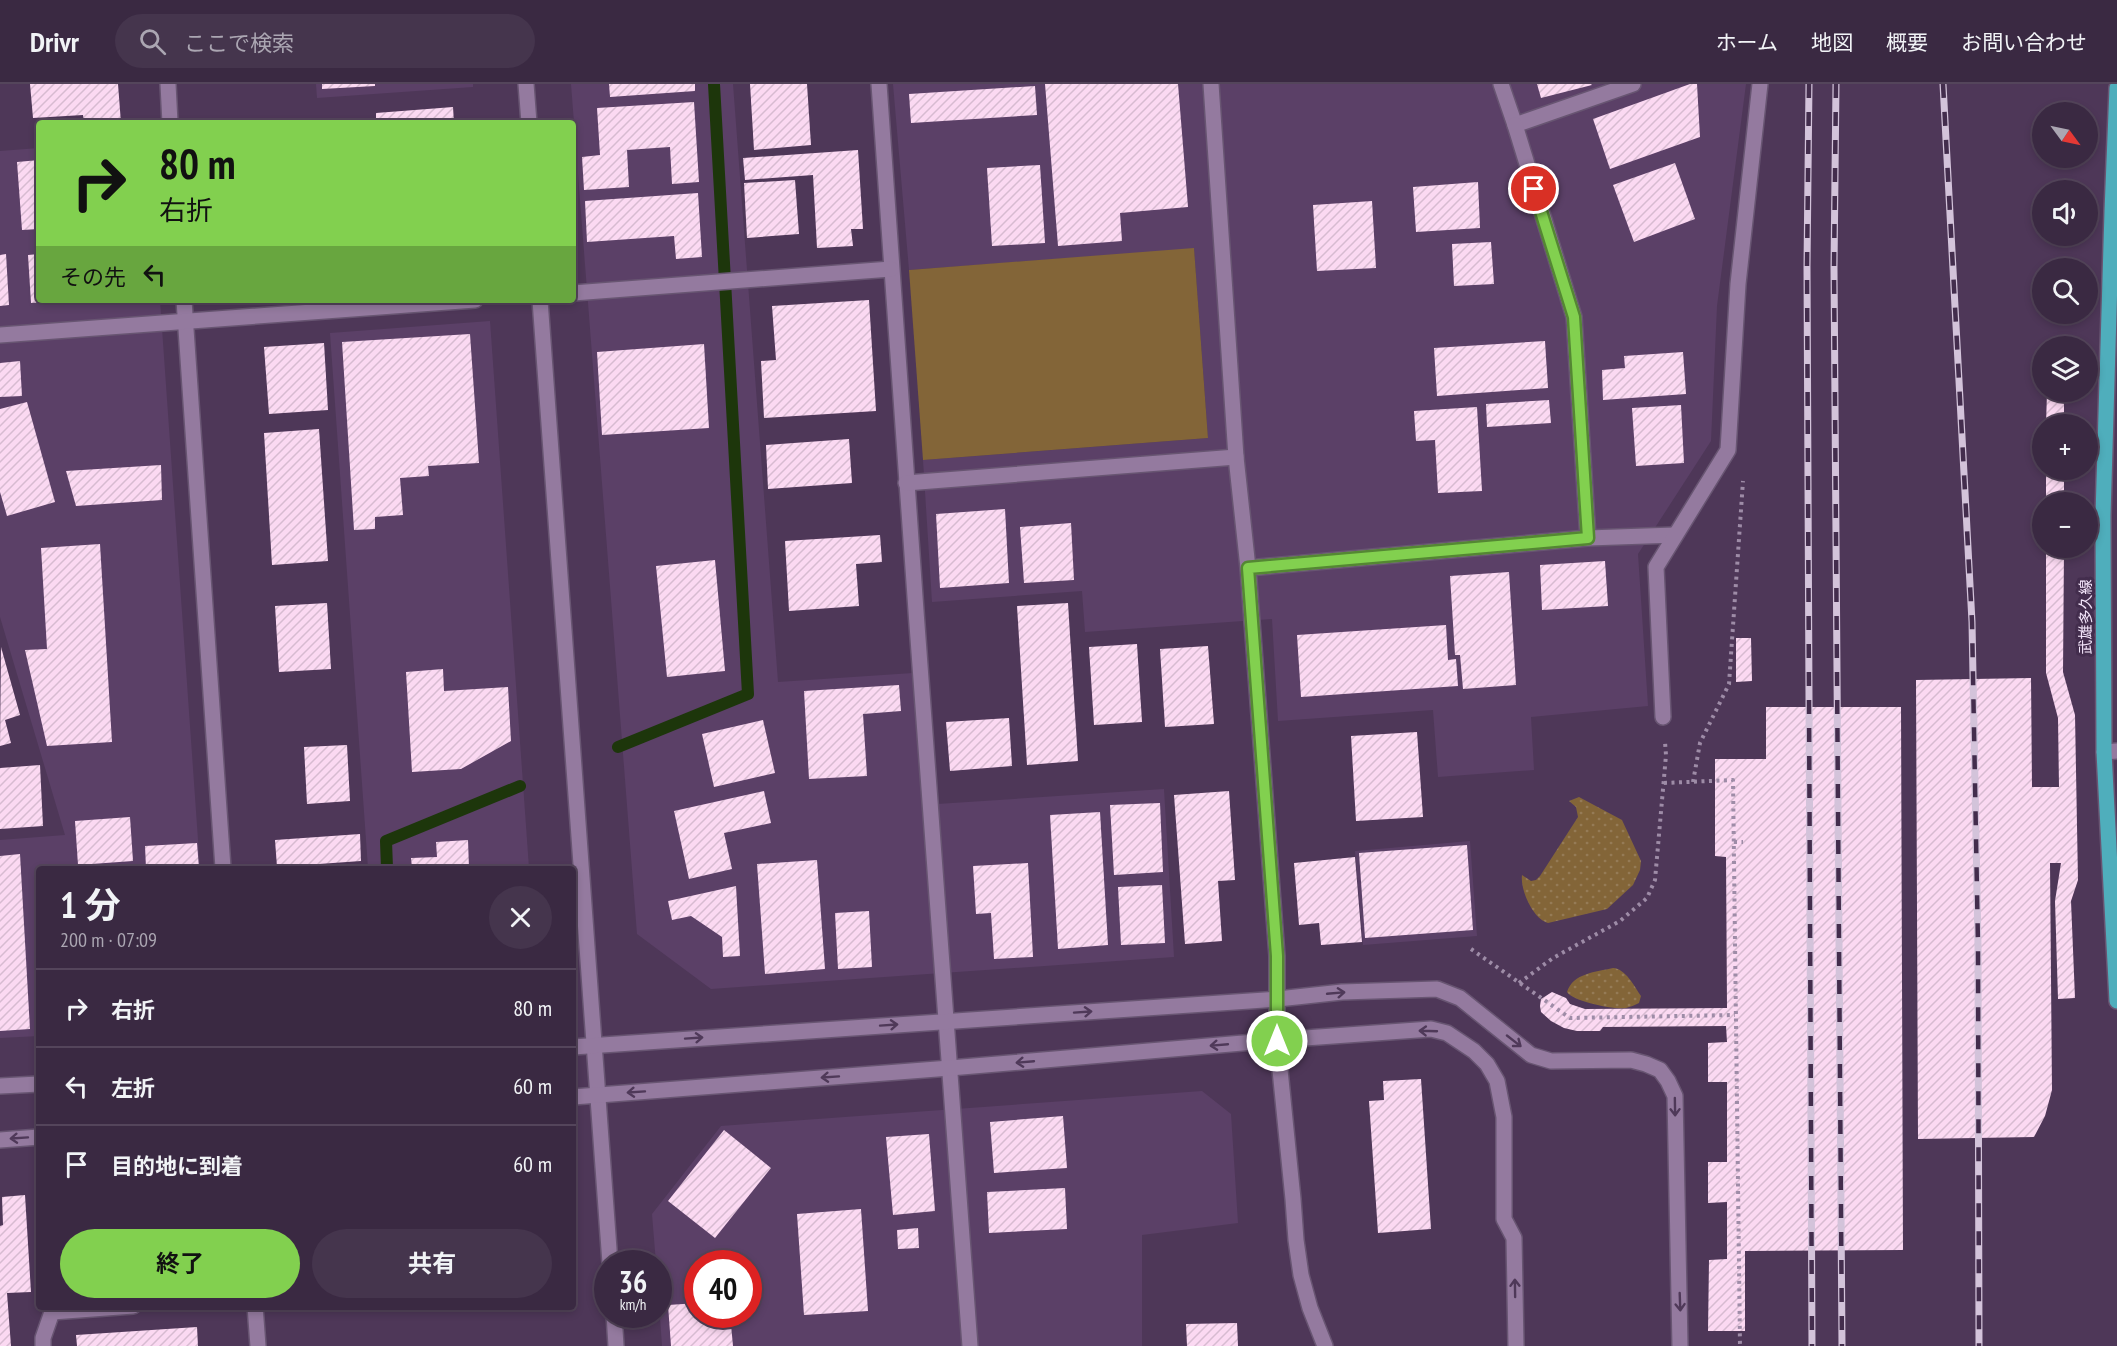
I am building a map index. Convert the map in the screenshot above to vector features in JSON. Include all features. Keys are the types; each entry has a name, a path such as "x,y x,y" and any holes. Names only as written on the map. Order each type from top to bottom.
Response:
{"main road":[{"name":"武雄多久線","path":"2117,88 2103,516 2117,1001"}],"street":[{"path":"168,84 171,120"},
{"path":"526,84 529,120"},
{"path":"879,84 970,1346"},
{"path":"1211,84 1236,457 1248,568 1277,956 1277,1041 1301,1275 1310,1308 1325,1346"},
{"path":"1501,84 1574,317 1588,538"},
{"path":"1515,125 1633,84"},
{"path":"1663,717 1656,567 1728,450 1738,284 1760,84"},
{"path":"576,293 891,269"},
{"path":"184,303 223,866"},
{"path":"0,335 434,303"},
{"path":"540,303 609,1250"},
{"path":"906,483 1236,457"},
{"path":"1248,568 1588,538 1675,535"},
{"path":"576,1047 1278,999 1342,992 1437,989 1460,998 1531,1055 1551,1061 1631,1060 1660,1070 1668,1081 1675,1096 1680,1346"},
{"path":"576,1097 1431,1029 1447,1033 1461,1041 1487,1064 1497,1081 1504,1117 1504,1219 1514,1238 1516,1346"},
{"path":"0,1086 36,1084"},
{"path":"0,1140 36,1137"},
{"path":"43,1346 43,1338 52,1312 79,1310"},
{"path":"255,1310 258,1346"},
{"path":"615,1328 616,1346"}],"path":[{"path":"1693,782 1700,743 1729,684 1743,472"},
{"path":"1519,982 1553,958 1620,921 1647,898 1654,880 1664,783 1666,755 1663,717"},
{"path":"1664,783 1733,780 1740,1346"},
{"path":"1734,842 1743,842"},
{"path":"1471,950 1570,1018 1735,1015"}],"shaded area":[{"path":"316,84 473,84 473,87 317,98"},
{"path":"571,84 733,84 778,682 913,673 922,805 1164,789 1174,957 711,989 637,934 576,148 576,120 574,120"},
{"path":"893,84 1746,84 1717,306 1711,441 1638,554 1648,706 1531,717 1534,770 1438,777 1433,710 1278,721 1272,619 1085,632 1082,591 932,602 923,460 1208,438 1194,249 909,270"},
{"path":"36,148 36,303 160,303 200,866 36,866 36,1036 0,1038 0,840 65,835 0,617 0,151"},
{"path":"1194,248 1208,438 923,460 909,270"},
{"path":"490,321 529,866 368,866 330,333"},
{"path":"1579,797 1622,820 1641,861 1640,870 1633,885 1607,909 1548,923 1537,916 1525,896 1522,875 1531,881 1540,876 1578,817 1576,807 1569,801"},
{"path":"1470,841 1477,936 1363,945 1355,851"},
{"path":"1613,968 1622,971 1629,979 1641,996 1639,1003 1626,1008 1612,1008 1585,1002 1567,992 1574,981 1580,977"},
{"path":"1202,1091 1231,1114 1238,1223 1142,1235 1142,1346 662,1346 661,1328 672,1328 672,1250 655,1250 652,1214 721,1126"}],"building":[{"path":"30,84 118,84 121,120 84,120 83,115 33,118"},
{"path":"322,84 375,84 375,86 322,89"},
{"path":"609,84 695,84 695,91 610,97"},
{"path":"750,84 807,84 811,145 754,150"},
{"path":"1045,84 1178,84 1188,207 1120,213 1122,241 1058,246"},
{"path":"1537,84 1591,84 1592,85 1541,98"},
{"path":"1690,84 1697,84 1700,137 1610,169 1593,119"},
{"path":"1035,86 1037,115 911,123 909,94"},
{"path":"694,102 699,182 672,184 670,147 627,150 629,187 584,190 582,157 600,155 597,108"},
{"path":"453,107 454,120 376,120 376,113"},
{"path":"858,150 863,229 851,229 853,246 817,248 813,175 745,180 743,158"},
{"path":"36,160 36,229 22,230 17,162"},
{"path":"1675,163 1695,219 1634,242 1613,185"},
{"path":"1040,165 1045,243 992,246 987,168"},
{"path":"795,180 799,234 747,238 744,183"},
{"path":"1478,182 1480,228 1416,232 1413,187"},
{"path":"698,193 702,257 676,259 674,236 587,242 585,201"},
{"path":"1372,201 1376,268 1317,271 1313,205"},
{"path":"1491,242 1494,284 1454,286 1452,244"},
{"path":"6,254 9,305 0,306 0,255"},
{"path":"36,254 36,303 31,303 28,255"},
{"path":"869,300 876,411 764,418 761,361 776,360 772,306"},
{"path":"470,334 479,463 428,466 429,476 400,478 403,515 375,517 375,529 354,530 342,342"},
{"path":"1545,341 1548,388 1437,396 1434,348"},
{"path":"324,343 328,410 269,414 264,347"},
{"path":"704,344 709,428 602,435 597,352"},
{"path":"1683,352 1686,394 1603,400 1602,370 1625,368 1624,356"},
{"path":"20,361 22,396 0,397 0,363"},
{"path":"1549,400 1551,423 1487,427 1486,404"},
{"path":"27,402 55,502 7,516 0,492 0,409"},
{"path":"2047,402 2064,402 2064,414 2046,414"},
{"path":"1681,405 1684,463 1636,466 1632,408"},
{"path":"1477,407 1482,491 1438,493 1435,440 1416,441 1414,411"},
{"path":"319,429 328,561 272,565 264,433"},
{"path":"849,439 852,483 768,489 766,445"},
{"path":"161,465 162,500 76,506 66,471"},
{"path":"2046,480 2064,480 2064,492 2046,492"},
{"path":"1005,509 1009,583 940,588 936,514"},
{"path":"1071,523 1074,580 1024,583 1020,527"},
{"path":"880,535 882,562 856,564 859,606 789,611 785,541"},
{"path":"100,544 112,742 47,746 25,650 47,649 41,548"},
{"path":"2046,558 2064,558 2063,672 2075,715 2078,880 2071,901 2075,998 2058,999 2055,901 2061,863 2050,863 2052,1090 2045,1116 2034,1137 1918,1139 1916,680 2031,678 2032,787 2059,787 2058,718 2046,673"},
{"path":"715,560 725,671 667,677 656,566"},
{"path":"1605,561 1608,606 1542,610 1540,565"},
{"path":"1509,572 1516,685 1463,689 1460,655 1455,655 1450,576"},
{"path":"327,603 331,669 279,672 275,606"},
{"path":"1068,603 1078,761 1027,765 1017,606"},
{"path":"1446,625 1448,660 1456,659 1458,686 1301,697 1297,635"},
{"path":"1736,638 1751,638 1752,681 1736,682"},
{"path":"1137,644 1142,722 1094,725 1089,647"},
{"path":"1208,646 1214,724 1165,727 1160,649"},
{"path":"1,647 20,715 5,720 11,743 0,746"},
{"path":"443,669 444,691 508,687 511,741 461,769 412,772 406,672"},
{"path":"899,685 901,711 863,714 867,776 809,779 804,691"},
{"path":"1766,707 1901,707 1903,1250 1745,1251 1745,1331 1708,1331 1709,1260 1727,1259 1727,1202 1708,1203 1708,1162 1727,1162 1727,1082 1708,1082 1708,1043 1727,1042 1726,1026 1603,1027 1600,1031 1577,1031 1564,1028 1551,1021 1541,1012 1540,1006 1541,999 1552,992 1566,998 1570,1004 1585,1009 1727,1008 1726,857 1715,856 1715,759 1766,759"},
{"path":"1009,718 1012,766 950,771 946,722"},
{"path":"763,720 775,773 714,787 702,734"},
{"path":"1417,732 1423,817 1356,821 1351,736"},
{"path":"347,745 350,801 307,804 304,747"},
{"path":"40,765 43,826 0,829 0,768"},
{"path":"764,791 771,823 724,833 732,869 689,879 674,811"},
{"path":"1229,791 1235,880 1218,881 1222,941 1185,944 1174,795"},
{"path":"1160,803 1163,872 1114,875 1110,805"},
{"path":"1100,812 1108,945 1058,949 1050,815"},
{"path":"130,817 133,861 78,865 75,821"},
{"path":"360,834 361,861 277,866 275,840"},
{"path":"468,840 469,866 412,866 411,858 437,857 436,842"},
{"path":"197,843 199,866 146,866 145,846"},
{"path":"1467,845 1473,930 1365,938 1359,853"},
{"path":"20,854 30,1029 0,1031 0,856"},
{"path":"1355,857 1362,942 1321,945 1319,923 1299,925 1294,863"},
{"path":"817,860 825,969 765,974 757,864"},
{"path":"1028,863 1033,957 994,959 991,913 976,914 973,866"},
{"path":"1162,885 1165,943 1121,945 1118,887"},
{"path":"736,886 740,956 723,957 722,937 691,916 672,920 668,901"},
{"path":"869,911 872,967 838,969 835,913"},
{"path":"1421,1079 1431,1229 1378,1233 1369,1101 1384,1100 1383,1081"},
{"path":"1063,1116 1067,1168 994,1173 990,1122"},
{"path":"724,1130 771,1168 715,1238 668,1201"},
{"path":"929,1134 935,1211 893,1215 886,1137"},
{"path":"1065,1188 1067,1229 989,1233 987,1192"},
{"path":"25,1195 31,1292 7,1293 11,1346 0,1346 2,1197"},
{"path":"861,1209 868,1311 804,1315 797,1214"},
{"path":"918,1228 919,1248 898,1249 897,1230"},
{"path":"684,1304 684,1328 731,1328 733,1346 671,1346 672,1305"},
{"path":"1237,1323 1238,1346 1187,1346 1186,1324"},
{"path":"197,1327 198,1346 77,1346 76,1335"}],"waterway":[{"path":"618,747 748,694 714,84"},
{"path":"387,866 386,841 520,786"}],"railway":[{"path":"1809,84 1807,267 1812,1346"},
{"path":"1836,84 1834,268 1842,1346"},
{"path":"1943,84 1972,622 1978,945 1979,1346"}],"route":[{"path":"1277,1041 1277,956 1248,568 1588,538 1574,317 1534,189"}]}
